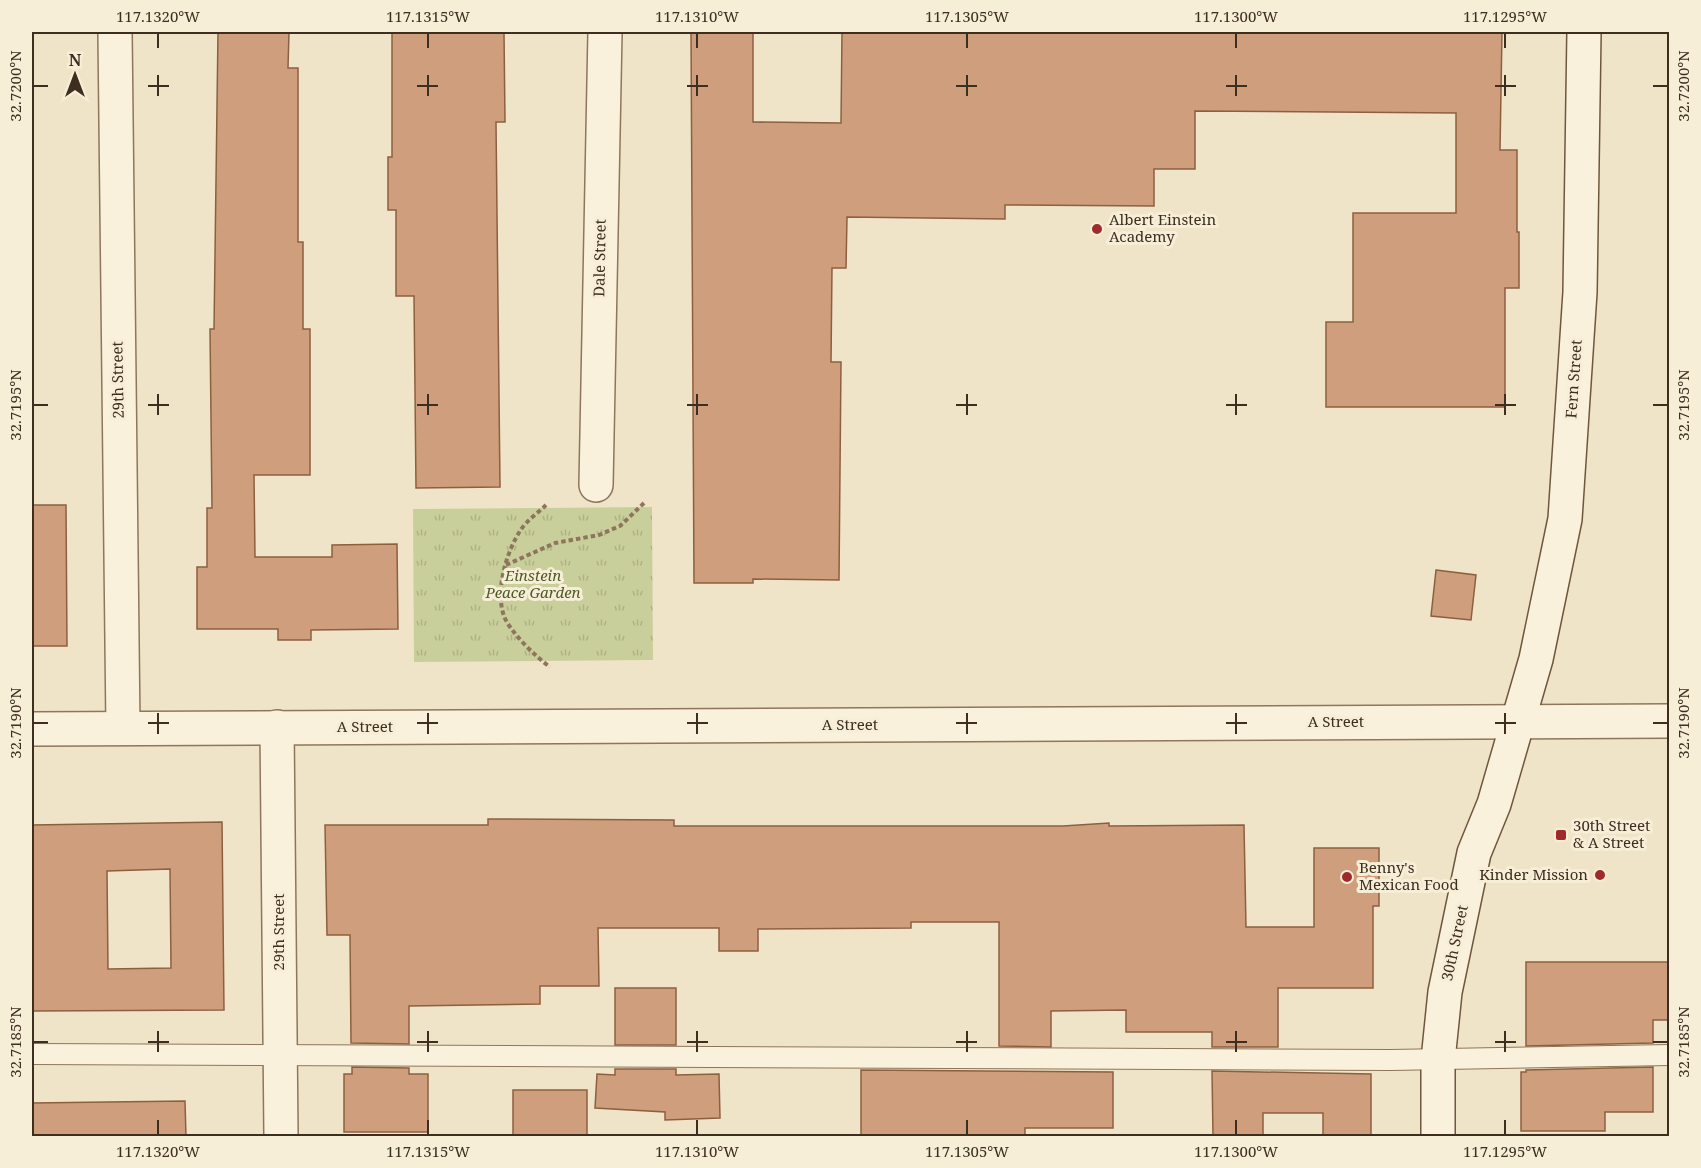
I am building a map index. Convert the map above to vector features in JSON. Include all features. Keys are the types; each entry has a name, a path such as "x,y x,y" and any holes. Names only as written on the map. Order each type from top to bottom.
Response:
{"street":[{"name":"29th Street","path":"115,32 123,728"},
{"name":"Dale Street","path":"596,485 605,32"},
{"name":"Fern Street","path":"1518,721 1536,659 1565,519 1580,292 1584,32"},
{"name":"30th Street","path":"1438,1137 1438,1060 1444,992 1474,853 1494,804 1518,721"},
{"name":"A Street","path":"32,729 1670,721"},
{"name":"29th Street","path":"277,727 281,1137"}],"lane":[{"path":"32,1054 280,1053 1438,1060 1670,1055"}],"path":[{"path":"506,564 555,543 599,535 620,526 644,503"},
{"path":"546,505 520,531 506,564 500,595 504,617 537,658 550,667"}],"green space":[{"name":"Einstein Peace Garden","path":"652,507 653,660 414,662 413,509"}],"building":[{"path":"218,32 289,32 288,68 298,68 298,242 303,242 303,329 310,329 310,475 254,475 255,557 332,557 332,545 397,544 398,629 311,630 311,640 278,640 278,629 197,629 197,567 207,567 207,508 212,508 210,329 214,329"},
{"path":"392,32 504,32 505,122 496,122 500,487 416,488 414,296 396,296 396,210 388,210 388,157 392,157"},
{"path":"691,32 753,32 753,122 841,123 842,32 1502,32 1500,150 1517,150 1517,232 1519,232 1519,288 1505,288 1505,407 1326,407 1326,322 1353,322 1353,213 1456,213 1456,113 1195,111 1195,169 1154,169 1154,206 1005,205 1005,219 847,217 846,268 832,268 831,362 841,362 839,580 753,579 753,583 694,583"},
{"path":"32,505 66,505 67,646 32,646"},
{"path":"1436,570 1476,575 1471,620 1431,616"},
{"path":"488,819 674,820 674,826 1063,826 1109,823 1109,826 1244,825 1246,927 1314,927 1314,848 1379,848 1379,906 1373,906 1373,988 1278,988 1278,1047 1212,1047 1212,1032 1126,1032 1126,1010 1051,1011 1051,1047 999,1046 999,922 911,922 911,928 758,929 758,951 719,951 719,928 598,928 599,986 540,986 540,1004 409,1006 409,1044 351,1043 350,935 327,935 325,825 488,825"},
{"path":"222,822 224,1010 32,1011 32,825","holes":["170,869 171,968 108,969 107,871"]},
{"path":"1526,962 1670,962 1670,1020 1653,1020 1653,1043 1526,1046"},
{"path":"615,988 676,988 676,1045 615,1045"},
{"path":"352,1067 409,1068 409,1074 428,1074 428,1132 344,1132 344,1074 352,1074"},
{"path":"1653,1067 1653,1112 1605,1112 1605,1131 1521,1131 1521,1072 1526,1072 1526,1070"},
{"path":"615,1069 676,1069 676,1075 719,1074 720,1118 665,1120 665,1112 595,1108 597,1074 615,1075"},
{"path":"861,1070 1113,1072 1113,1128 1025,1128 1025,1137 861,1137"},
{"path":"1212,1071 1371,1074 1371,1137 1323,1137 1323,1113 1263,1113 1263,1137 1213,1137"},
{"path":"513,1090 587,1090 587,1137 513,1137"},
{"path":"185,1101 186,1137 32,1137 32,1103"}],"place":[{"name":"Albert Einstein Academy","path":"1097,229"},
{"name":"30th Street & A Street","path":"1561,835"},
{"name":"Kinder Mission","path":"1600,875"},
{"name":"Benny's Mexican Food","path":"1347,877"}]}
